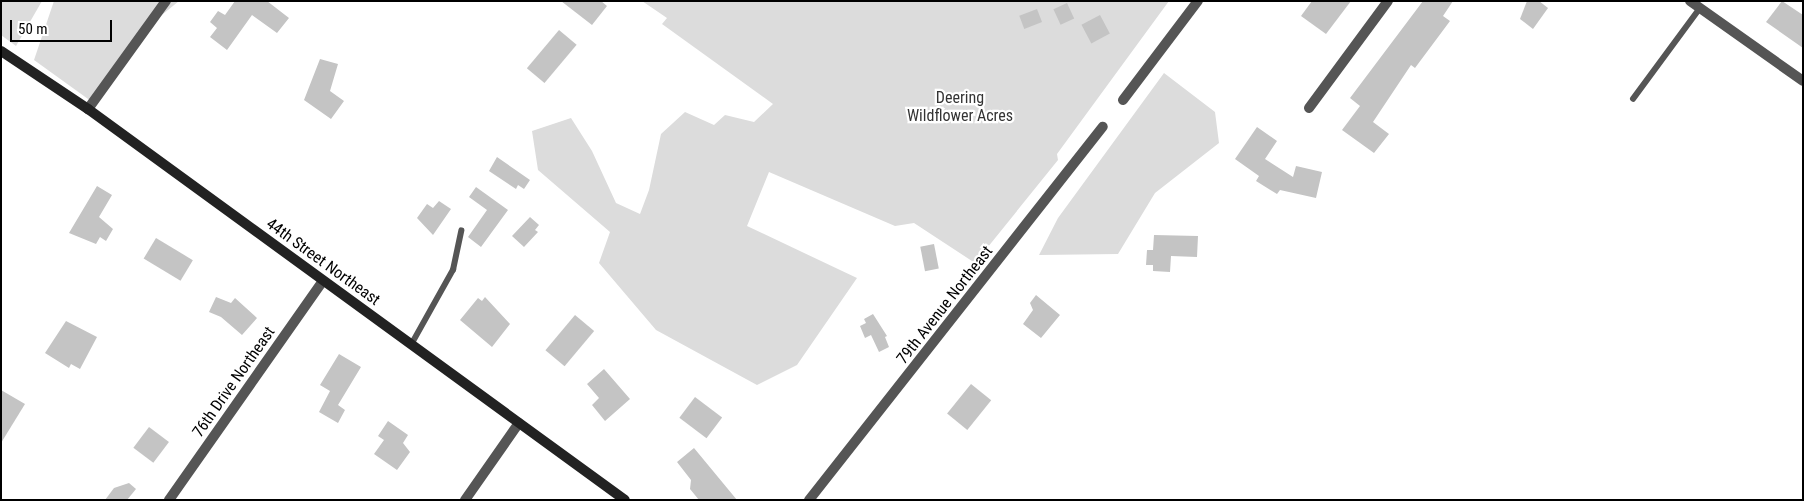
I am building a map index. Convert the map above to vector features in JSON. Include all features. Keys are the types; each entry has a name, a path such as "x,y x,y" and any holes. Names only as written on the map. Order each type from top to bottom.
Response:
{"street":[{"path":"88,109 166,1"},
{"path":"1123,100 1198,1"},
{"path":"1309,108 1388,1"},
{"path":"1690,1 1803,81"},
{"name":"44th Street Northeast","path":"1,51 88,109 625,500"},
{"name":"79th Avenue Northeast","path":"809,500 1102,127"},
{"name":"76th Drive Northeast","path":"169,500 323,281"},
{"path":"465,500 519,423"}],"lane":[{"path":"1634,99 1700,8"},
{"path":"411,345 452,270 461,231"}],"green space":[{"path":"1,1 42,1 16,46 1,35"},
{"path":"54,1 179,1 152,23 95,104 34,60"},
{"name":"Deering Wildflower Acres","path":"642,1 1169,1 1057,154 1058,160 975,263 914,223 895,226 769,172 747,226 857,278 797,365 757,385 656,330 599,263 610,232 538,170 532,131 571,118 592,151 616,203 640,214 649,190 661,134 685,112 714,125 725,115 754,122 773,104 662,24 667,18"},
{"path":"1164,73 1215,112 1219,143 1155,193 1118,254 1039,255 1058,218"}],"building":[{"path":"235,1 267,1 289,18 277,33 252,15 227,50 210,37 217,28 210,22 218,11 225,15"},
{"path":"561,1 601,1 607,6 592,25"},
{"path":"1312,1 1351,1 1326,34 1301,16"},
{"path":"1423,1 1453,1 1443,16 1450,21 1415,68 1411,65 1373,122 1389,134 1374,153 1342,130 1360,106 1350,98"},
{"path":"1527,1 1539,1 1548,8 1533,29 1520,19"},
{"path":"1782,1 1803,15 1803,48 1766,22"},
{"path":"1067,3 1074,18 1061,25 1053,9"},
{"path":"1037,9 1042,22 1024,29 1019,16"},
{"path":"1100,15 1110,34 1091,43 1081,25"},
{"path":"559,30 577,45 544,83 527,68"},
{"path":"320,59 338,64 330,91 344,101 331,119 304,100"},
{"path":"1257,127 1277,141 1265,159 1293,177 1296,166 1322,172 1316,198 1280,190 1277,194 1256,181 1259,176 1235,159"},
{"path":"497,157 530,180 524,189 518,185 516,189 489,171"},
{"path":"97,186 112,195 99,217 113,229 106,241 100,237 96,244 69,233"},
{"path":"476,187 508,210 481,247 468,237 487,210 469,197"},
{"path":"439,201 451,209 433,235 417,218 427,204 433,208"},
{"path":"530,217 539,225 535,230 538,232 524,247 512,236"},
{"path":"1154,235 1198,236 1197,257 1171,256 1170,272 1153,271 1153,265 1146,265 1147,250 1153,250"},
{"path":"156,238 193,260 180,281 144,259"},
{"path":"934,244 939,269 925,271 920,247"},
{"path":"1036,295 1060,315 1041,338 1023,324 1033,310 1030,303"},
{"path":"216,297 231,303 235,298 257,318 242,335 221,317 209,312"},
{"path":"485,297 510,324 492,347 460,320 478,298 482,301"},
{"path":"873,314 887,336 885,337 889,347 879,352 871,335 865,338 860,326 866,323 864,319"},
{"path":"575,315 594,331 565,366 545,350"},
{"path":"66,321 97,337 80,369 71,364 69,368 45,353"},
{"path":"339,354 361,367 338,405 345,410 338,423 319,412 330,391 320,385"},
{"path":"604,369 630,399 605,421 592,405 599,398 587,384"},
{"path":"971,384 991,400 967,430 947,414"},
{"path":"1,390 25,404 1,443"},
{"path":"695,397 722,417 707,438 679,418"},
{"path":"388,421 408,435 403,443 410,452 397,470 374,454 384,440 378,436"},
{"path":"149,427 169,442 153,463 133,448"},
{"path":"694,448 737,500 699,500 690,489 691,480 677,462"},
{"path":"129,483 136,489 127,500 105,500 114,488"}]}
